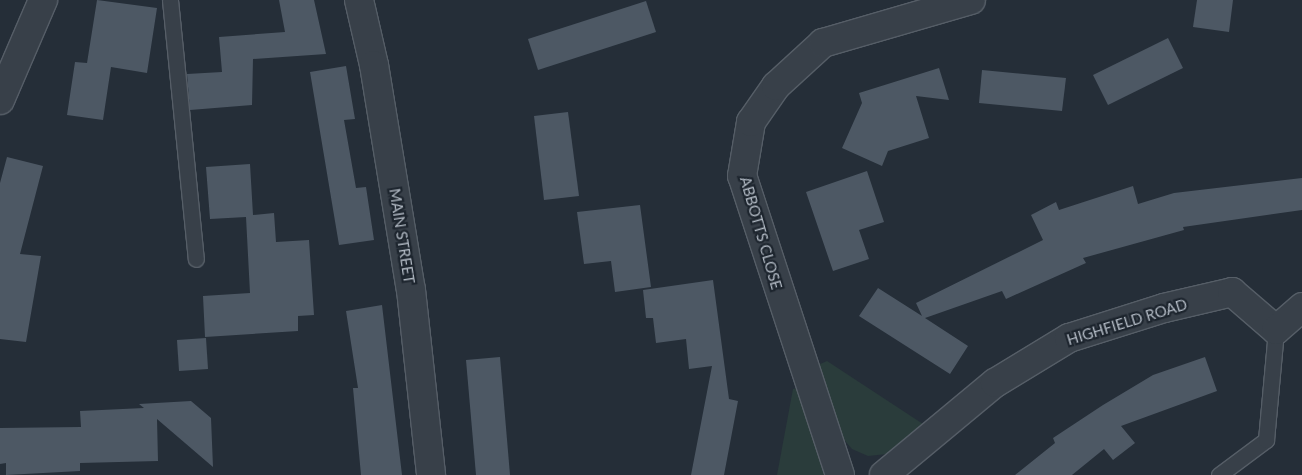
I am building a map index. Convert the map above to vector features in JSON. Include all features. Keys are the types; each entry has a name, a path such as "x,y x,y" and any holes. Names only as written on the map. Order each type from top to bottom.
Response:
{"street":[{"path":"0,100 43,0"},
{"name":"MAIN STREET","path":"359,0 374,65 411,290 431,475"},
{"name":"ABBOTTS CLOSE","path":"840,475 766,256 742,176 752,122 776,86 823,44 971,0"},
{"name":"HIGHFIELD ROAD","path":"884,475 995,383 1069,338 1164,308 1232,292 1276,330"},
{"path":"1276,330 1302,307"}],"lane":[{"path":"170,0 196,259"},
{"path":"1219,475 1266,440 1276,330"}],"shaded area":[{"path":"827,361 926,426 887,454 868,456 852,449 840,435 818,365"},
{"path":"797,388 824,475 777,475 793,389"}],"building":[{"path":"97,0 157,8 147,73 111,67 103,120 67,115 75,62 87,63"},
{"path":"279,0 314,0 326,54 253,59 252,105 190,110 187,74 222,72 219,37 285,32"},
{"path":"1197,0 1233,0 1229,32 1193,27"},
{"path":"646,1 656,32 538,70 528,39"},
{"path":"1168,38 1183,68 1108,105 1093,75"},
{"path":"346,66 355,119 344,120 356,188 366,187 374,240 339,245 310,72"},
{"path":"939,68 949,100 916,96 929,138 888,151 882,166 842,148 862,103 859,93"},
{"path":"982,70 1066,78 1062,111 979,103"},
{"path":"568,112 579,196 544,200 534,116"},
{"path":"7,157 43,166 20,254 41,256 26,342 0,339 0,183"},
{"path":"250,164 253,215 274,213 276,242 309,240 314,315 298,316 298,331 205,337 203,296 250,293 246,217 210,219 206,167"},
{"path":"867,171 884,222 859,230 869,259 833,271 806,192"},
{"path":"1302,178 1302,210 1183,227 1184,230 1083,258 1086,263 1006,299 1002,291 925,318 968,346 950,374 859,316 878,288 922,316 916,303 1043,240 1031,215 1056,202 1059,210 1133,186 1138,204 1174,193"},
{"path":"640,205 651,287 615,292 611,261 584,264 577,212"},
{"path":"713,280 729,399 738,401 724,475 691,475 712,366 689,369 686,339 656,343 653,318 646,318 643,290"},
{"path":"382,305 402,475 361,475 353,388 358,388 346,311"},
{"path":"206,338 208,369 179,371 177,340"},
{"path":"500,357 510,475 476,475 466,360"},
{"path":"1205,357 1217,391 1121,426 1135,443 1113,460 1104,449 1072,475 1015,475 1055,443 1053,438 1103,405 1153,375"},
{"path":"191,401 211,418 213,467 157,419 158,461 80,463 80,471 6,475 6,463 0,464 0,428 81,427 80,411 144,408 139,404"}]}
